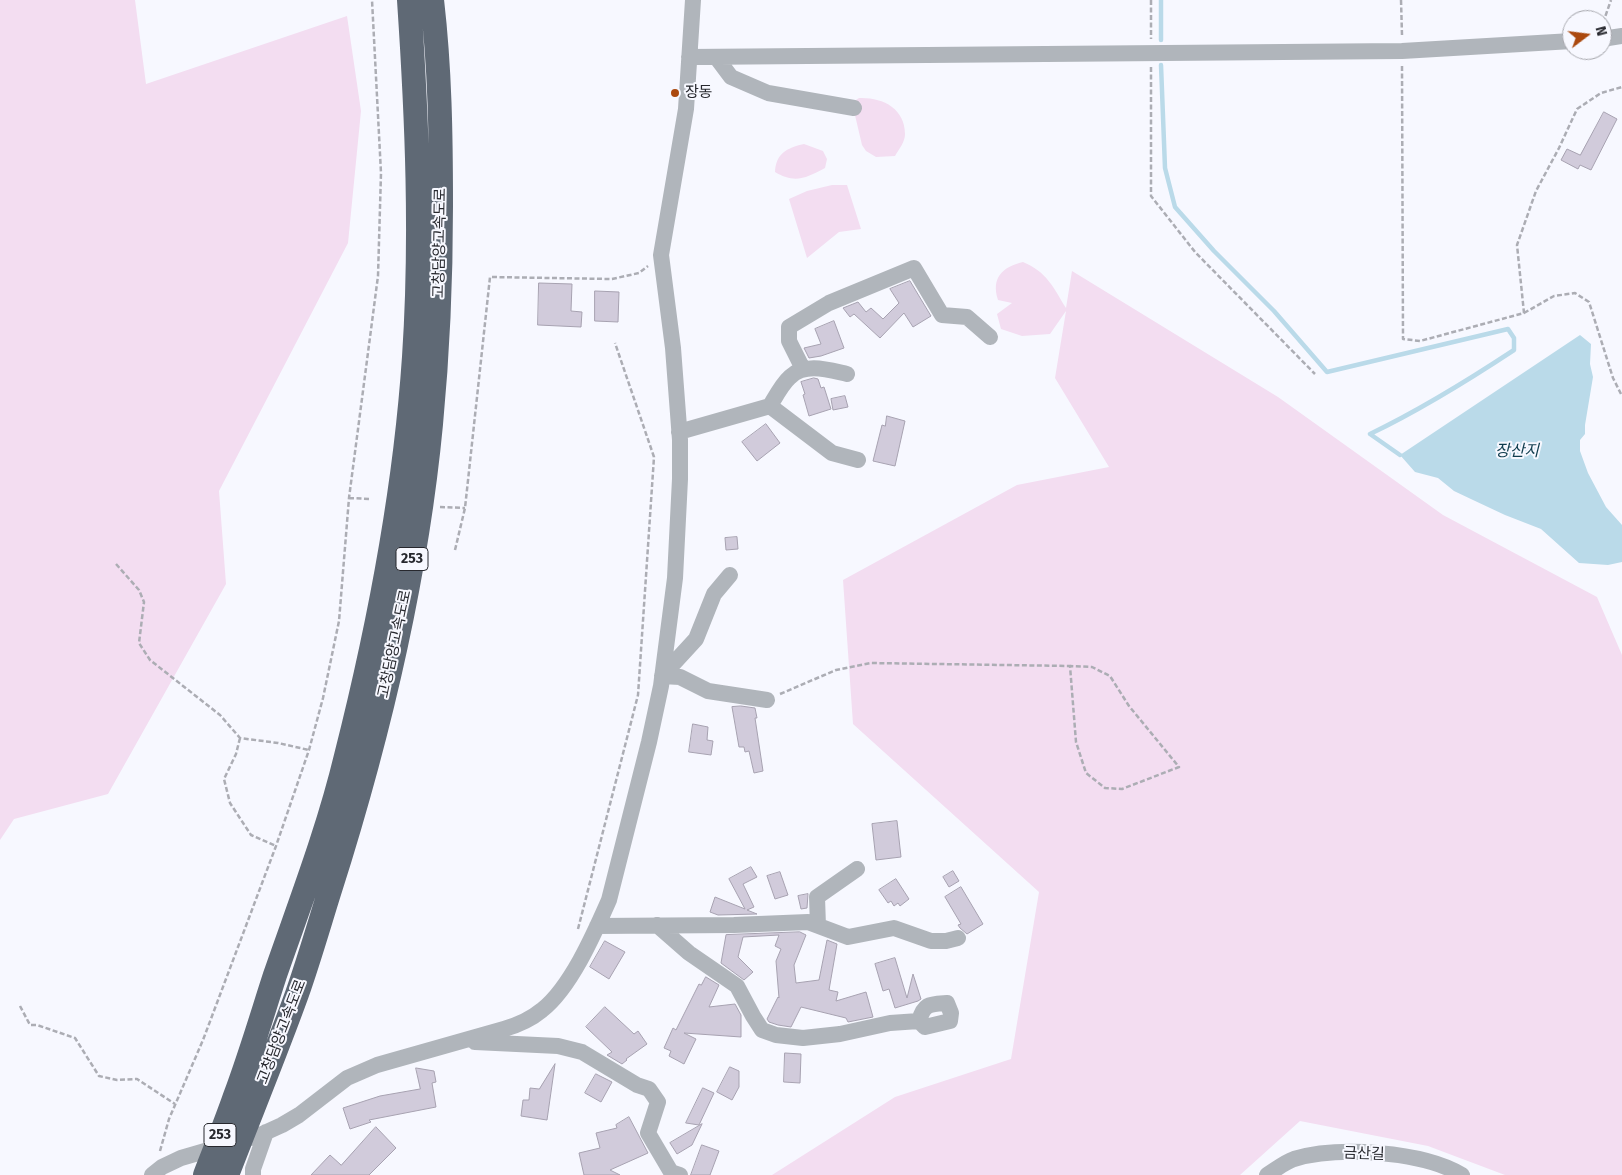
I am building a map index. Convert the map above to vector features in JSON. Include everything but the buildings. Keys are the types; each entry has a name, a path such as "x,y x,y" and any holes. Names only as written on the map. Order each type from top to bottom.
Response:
{"highway":[{"name":"고창담양고속도로","path":"227,1175 246,1096 346,758 391,547 404,457 413,367 418,248 415,84 409,0"},
{"name":"고창담양고속도로","path":"205,1175 298,992 371,751 399,632 418,530 431,425 438,342 441,261 439,87 432,0"}],"street":[{"path":"153,1174 162,1167 181,1158 266,1132 299,1115 347,1078 377,1065 524,1022 542,1010 557,996 597,926 609,900 649,742 662,676 675,578 680,479 679,432 673,348 661,256 686,108 693,0"},
{"path":"689,57 1402,51 1562,42"},
{"path":"716,57 731,77 768,94 854,108"},
{"path":"803,369 789,341 789,327 829,303 914,268 942,316 966,317 990,337"},
{"path":"679,432 770,406 790,376 803,369 826,369 847,374"},
{"path":"770,406 832,453 858,460"},
{"path":"662,676 696,639 714,594 730,576"},
{"path":"662,676 680,677 708,691 767,700"},
{"path":"818,926 817,897 857,869"},
{"path":"597,926 734,925 808,922 848,937 894,928 931,941 946,941 958,938"},
{"path":"656,925 689,954 738,986 762,1030 776,1035 803,1038 840,1034 890,1023 919,1021"},
{"path":"460,1042 558,1046 582,1052 637,1085 649,1089 658,1102 648,1133 671,1172 680,1175"},
{"path":"253,1175 253,1169 266,1132"},
{"name":"금산길","path":"1268,1175 1292,1160 1338,1152 1402,1155 1451,1168 1462,1175"}],"path":[{"path":"153,1174 169,1120 203,1040 276,846 309,750 339,621 349,498 378,276 381,173 372,0"},
{"path":"1151,0 1151,196 1196,252 1315,374"},
{"path":"1402,0 1403,339 1420,340 1524,314 1554,296 1575,293 1589,302 1613,378 1622,396"},
{"path":"1524,314 1517,245 1536,191 1559,148 1576,109 1601,93 1622,87"},
{"path":"456,550 465,508 490,277 612,279 639,273 661,256"},
{"path":"577,932 638,695 654,457 615,343"},
{"path":"349,498 370,499"},
{"path":"440,506 465,508"},
{"path":"116,564 140,590 144,602 138,643 150,660 220,715 240,738 278,743 309,750"},
{"path":"767,700 802,683 836,670 871,663 1070,666 1092,667 1110,676 1129,706 1179,767 1122,789 1104,788 1086,772 1076,742 1070,666"},
{"path":"240,738 236,754 224,779 230,803 251,835 276,846"},
{"path":"20,1006 30,1025 37,1025 75,1038 99,1076 117,1080 137,1079 176,1104"}],"shaded area":[{"path":"0,0 135,0 146,84 347,16 361,111 348,243 219,491 226,584 108,794 14,819 0,840"},
{"path":"859,98 884,102 897,111 901,117 905,137 895,156 876,157 866,151 862,145 854,111 856,100"},
{"path":"804,144 823,151 827,159 825,168 812,175 795,179 775,172 777,161 783,153"},
{"path":"832,185 847,185 861,229 839,232 807,258 789,199 807,191"},
{"path":"1023,262 1044,275 1066,308 1072,271 1278,397 1443,515 1597,597 1622,655 1622,1175 1505,1175 1428,1146 1300,1121 1240,1175 772,1175 895,1097 1011,1059 1039,892 853,724 843,580 1017,485 1109,467 1055,378 1066,311 1050,334 1022,336 1001,329 997,314 1012,303 998,300 996,292 997,280 1004,270"}],"water":[{"name":"장산지","path":"1580,335 1591,344 1590,364 1593,377 1585,434 1580,440 1580,451 1588,473 1606,507 1622,525 1622,562 1608,565 1579,563 1541,529 1505,515 1454,491 1438,478 1415,472 1400,455"}],"waterway":[{"path":"1161,0 1161,40"},
{"path":"1161,65 1165,168 1175,207 1214,251 1274,311 1327,372 1508,329 1514,338 1514,350 1443,395 1370,434 1400,455"}],"place":[{"name":"장동","path":"675,93"}]}
